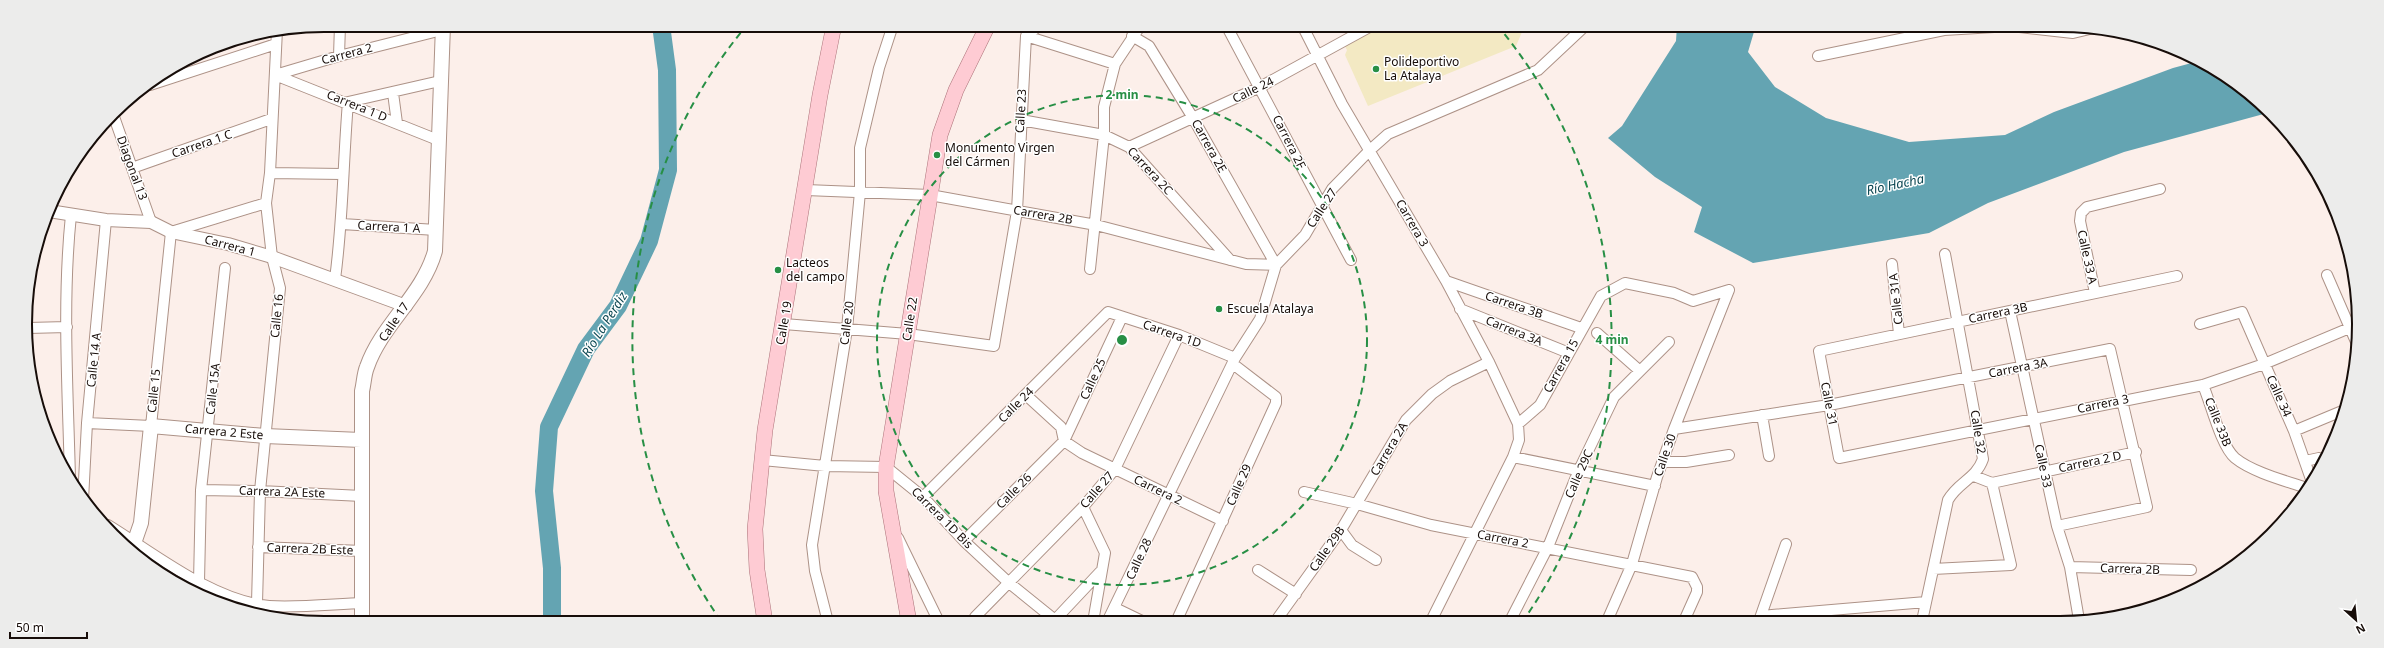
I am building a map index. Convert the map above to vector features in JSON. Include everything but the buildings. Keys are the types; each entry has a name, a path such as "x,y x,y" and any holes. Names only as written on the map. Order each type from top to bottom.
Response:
{"main road":[{"name":"Calle 17","path":"363,616 364,603 361,440 362,391 367,367 382,340 430,270 435,251 442,32"},
{"name":"Calle 19","path":"764,616 757,570 755,529 762,460 820,95 833,32"},
{"name":"Calle 22","path":"908,616 890,519 886,491 886,467 940,135 956,90 985,32"},
{"name":"Carrera 2 Este","path":"151,426 265,436 361,440"},
{"name":"Calle 15","path":"134,546 141,523 151,426"}],"street":[{"path":"339,56 340,32"},
{"name":"Carrera 2","path":"275,75 427,32"},
{"name":"Calle 20","path":"826,616 814,570 812,545 847,329 860,192 860,148 879,68 891,32"},
{"path":"1026,36 1031,32"},
{"path":"1090,269 1096,225 1104,135 1104,107 1115,64 1135,32"},
{"name":"Carrera 2F","path":"1230,32 1351,260"},
{"name":"Carrera 3","path":"1306,32 1342,104 1446,281 1489,362 1518,424"},
{"name":"Calle 24","path":"1129,147 1260,87 1359,32"},
{"name":"Calle 27","path":"1169,495 1234,361 1260,319 1276,265 1305,235 1332,189 1388,134 1538,70 1579,32"},
{"path":"1818,56 1929,32"},
{"name":"Calle 16","path":"257,603 260,491 280,288 272,257 266,203 270,173 271,119 277,36"},
{"path":"1026,36 1115,64"},
{"name":"Calle 23","path":"908,334 994,346 1017,211 1026,36"},
{"name":"Carrera 2E","path":"1132,36 1149,46 1193,118 1276,265"},
{"path":"162,81 276,44"},
{"name":"Carrera 1 D","path":"275,75 348,102 438,140"},
{"path":"335,279 342,224 342,174 348,102 394,93 440,81"},
{"path":"394,93 397,122"},
{"name":"Carrera 1 C","path":"132,168 271,119"},
{"name":"Carrera 2C","path":"1021,120 1104,135 1129,147 1231,260"},
{"name":"Diagonal 13","path":"115,121 151,222"},
{"path":"270,173 342,174"},
{"name":"Calle 33 A","path":"2095,293 2080,221 2081,213 2087,206 2160,189"},
{"name":"Carrera 2B","path":"806,190 930,195 1096,225 1246,264 1276,265"},
{"path":"171,232 266,203"},
{"name":"Carrera 1","path":"54,212 106,220 151,222 171,232 228,244 272,257 406,306"},
{"name":"Calle 14 A","path":"70,468 67,327 68,240 71,215"},
{"name":"Calle 14 A","path":"84,490 87,423 106,220"},
{"name":"Carrera 1 A","path":"342,224 436,230"},
{"name":"Calle 15","path":"151,426 171,232"},
{"name":"Calle 32","path":"1923,616 1948,500 1953,492 1974,476 1983,459 1979,430 1945,254"},
{"name":"Calle 31A","path":"1892,264 1899,334"},
{"name":"Calle 15A","path":"199,582 201,490 225,268"},
{"path":"2327,275 2352,322"},
{"name":"Carrera 3B","path":"1819,351 2177,276"},
{"name":"Carrera 3B","path":"1446,281 1581,328"},
{"name":"Carrera 15","path":"1518,424 1540,405 1581,328 1600,296 1625,283 1674,293 1693,301 1728,290"},
{"name":"Calle 30","path":"1609,616 1632,564 1655,486 1674,429 1728,290"},
{"name":"Carrera 3A","path":"1460,309 1569,353"},
{"name":"Calle 33","path":"2010,311 2044,472 2057,526 2070,567 2078,615"},
{"name":"Calle 24","path":"923,497 1108,312"},
{"name":"Carrera 1D","path":"1108,312 1180,335 1234,361"},
{"name":"Calle 34","path":"2200,324 2242,312 2294,431 2310,475"},
{"name":"Calle 25","path":"1064,441 1122,317"},
{"path":"784,324 908,334"},
{"path":"32,328 67,327"},
{"name":"Carrera 3","path":"1839,458 2122,399 2204,384 2264,364 2352,327"},
{"path":"1597,333 1640,371"},
{"name":"Calle 27","path":"976,616 1083,507 1115,469 1180,335"},
{"name":"Calle 29C","path":"1513,616 1548,548 1578,472 1614,398 1669,342"},
{"name":"Carrera 3A","path":"1674,429 1829,405 2110,349 2136,452 2147,507 2057,526"},
{"name":"Calle 31","path":"1819,351 1839,458"},
{"name":"Calle 29","path":"1179,616 1223,522 1276,397 1234,361"},
{"name":"Carrera 2A","path":"1357,504 1406,420 1432,394 1450,381 1489,362"},
{"name":"Calle 33B","path":"2204,384 2227,448 2234,458 2245,465 2303,486"},
{"path":"1026,395 1061,427 1064,441"},
{"path":"2294,431 2339,412"},
{"path":"1762,416 1769,456"},
{"name":"Carrera 2 Este","path":"87,423 151,426"},
{"path":"1434,616 1476,534 1513,457 1519,440 1518,424"},
{"name":"Carrera 2","path":"1064,441 1082,453 1223,522"},
{"name":"Calle 26","path":"964,541 1064,441"},
{"name":"Carrera 2 D","path":"1974,476 1992,482 2136,452"},
{"path":"1663,462 1686,462 1728,455"},
{"path":"1513,457 1578,472 1655,486"},
{"path":"2305,461 2319,458"},
{"path":"762,460 826,466 886,467"},
{"name":"Carrera 1D Bis","path":"886,467 923,497 964,541 1008,582 1048,616"},
{"path":"1933,569 2012,565 1992,482"},
{"name":"Carrera 2A Este","path":"201,490 362,496"},
{"name":"Carrera 2","path":"1304,492 1357,504 1431,525 1632,564 1692,578 1697,587 1686,616"},
{"name":"Calle 28","path":"1110,616 1169,495"},
{"name":"Calle 29B","path":"1280,616 1341,530 1357,504"},
{"path":"1083,507 1105,553 1105,560 1100,572 1094,616"},
{"path":"890,519 937,616"},
{"path":"1341,530 1352,545 1376,560"},
{"path":"1761,616 1786,544"},
{"path":"134,546 199,582 239,598 269,606 364,603"},
{"name":"Carrera 2B Este","path":"258,547 363,551"},
{"name":"Carrera 2B","path":"2070,567 2191,570"},
{"path":"1258,570 1296,594"},
{"path":"1059,616 1100,572"},
{"path":"1789,616 1926,602"},
{"path":"1115,608 1132,616"}],"sand":[{"path":"1366,32 1522,32 1516,46 1368,106 1345,55 1347,50 1343,43"}],"water":[{"name":"Río Hacha","path":"1677,32 1754,32 1748,52 1775,87 1826,118 1909,142 2005,135 2054,112 2173,68 2191,63 2238,92 2263,114 2124,152 1988,203 1929,233 1753,263 1694,232 1702,207 1655,177 1608,138 1622,126 1676,41"}],"waterway":[{"name":"Río La Perdiz","path":"552,616 552,568 544,491 549,427 586,349 618,306 649,241 668,170 667,70 662,32"}],"place":[{"name":"Polideportivo La Atalaya","path":"1376,69"},
{"name":"Monumento Virgen del Cármen","path":"937,155"},
{"name":"Lacteos del campo","path":"778,270"},
{"name":"Escuela Atalaya","path":"1219,309"}]}
